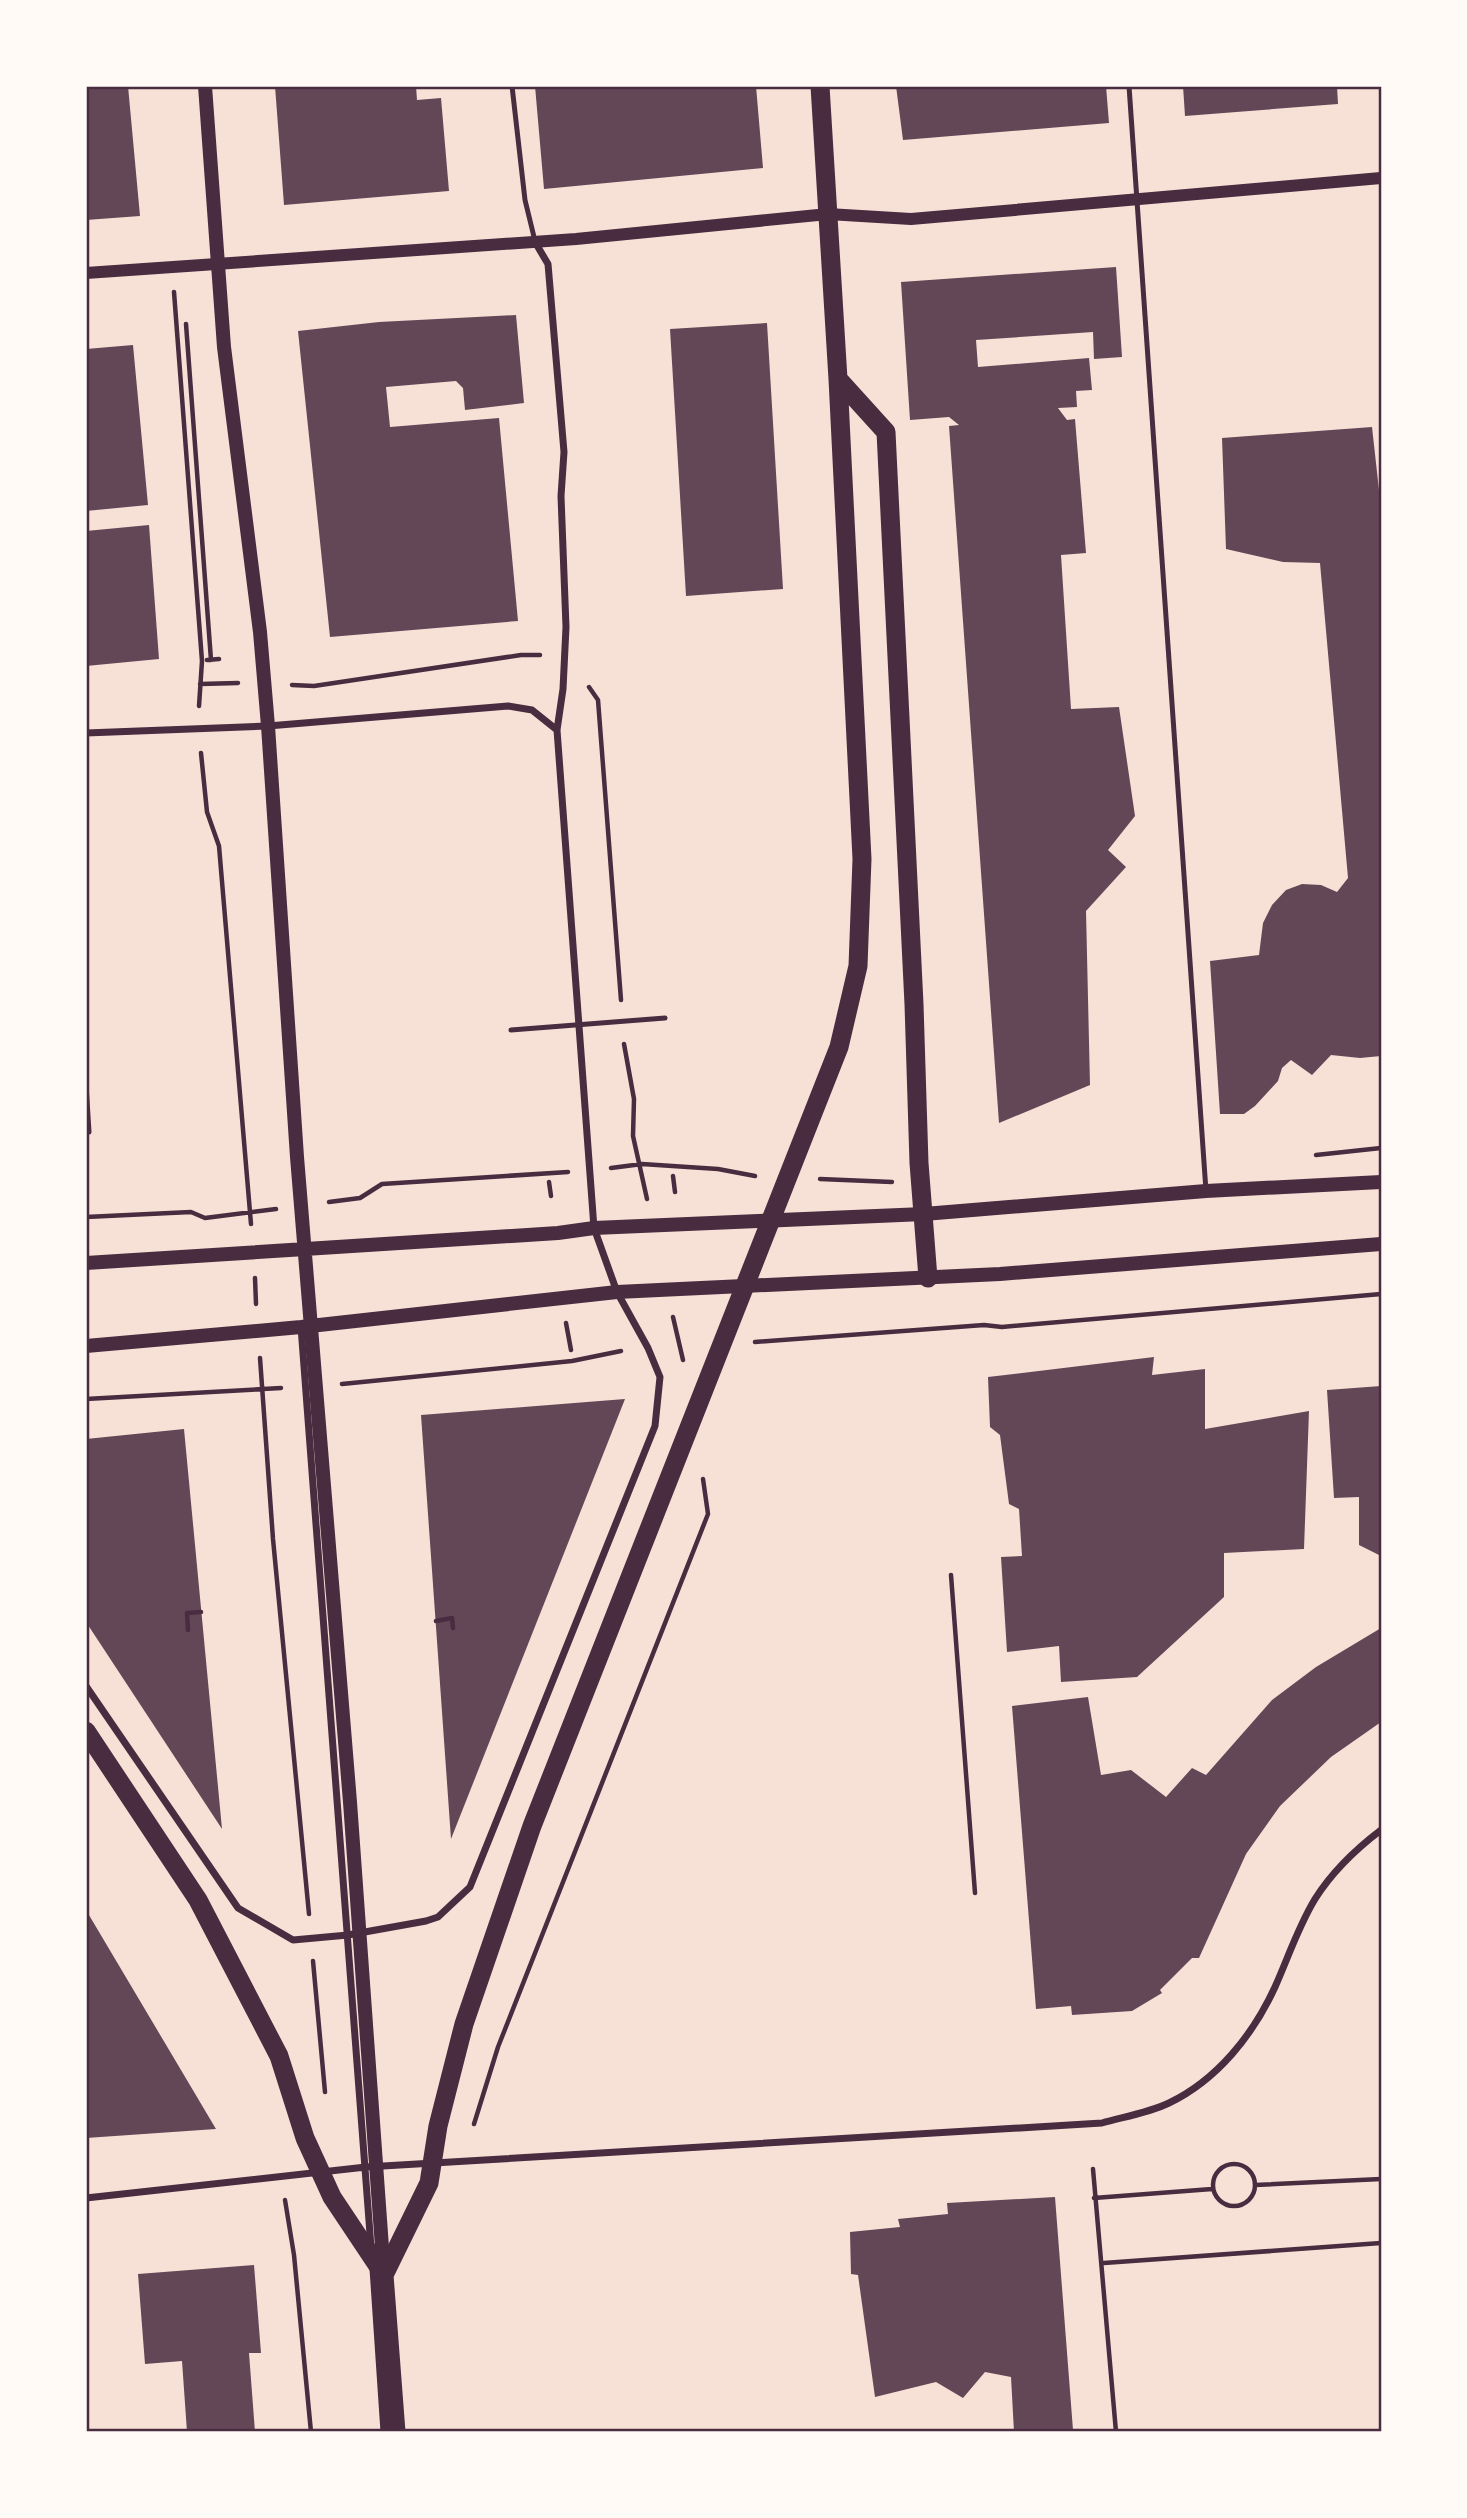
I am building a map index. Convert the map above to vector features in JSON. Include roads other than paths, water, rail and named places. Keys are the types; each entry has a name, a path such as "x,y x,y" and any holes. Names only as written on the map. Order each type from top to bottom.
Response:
{"highway":[{"path":"384,2275 429,2183 438,2126 464,2024 532,1826 839,1047 858,965 862,859 820,86"},
{"path":"838,379 886,432 928,1278"},
{"path":"86,1731 198,1900 279,2056 305,2138 332,2197 384,2275 396,2432"}],"main road":[{"path":"205,86 218,264 268,726 297,1157 351,1802 384,2275"},
{"path":"86,1263 558,1233 594,1228 924,1214 1206,1191 1381,1182"},
{"path":"86,1346 301,1327 617,1292 928,1278 1381,1244"}],"street":[{"path":"86,273 535,241 828,214 895,220 1381,178"},
{"path":"86,1686 237,1908 293,1940 348,1935 438,1917 470,1887 654,1426 660,1377 648,1348 617,1292 594,1228 557,730 563,689 566,628 561,496 564,452 548,264 535,241"},
{"path":"86,733 268,726 508,706 532,710 557,730"},
{"path":"301,1327 384,2432"},
{"path":"86,2198 366,2168 1102,2123 1167,2104 1194,2088 1239,2046 1273,1990 1316,1897 1351,1855 1381,1830"}],"lane":[{"path":"512,86 525,200 535,241"},
{"path":"1129,86 1206,1191"},
{"path":"511,1030 665,1018"},
{"path":"86,1084 89,1132"}]}
